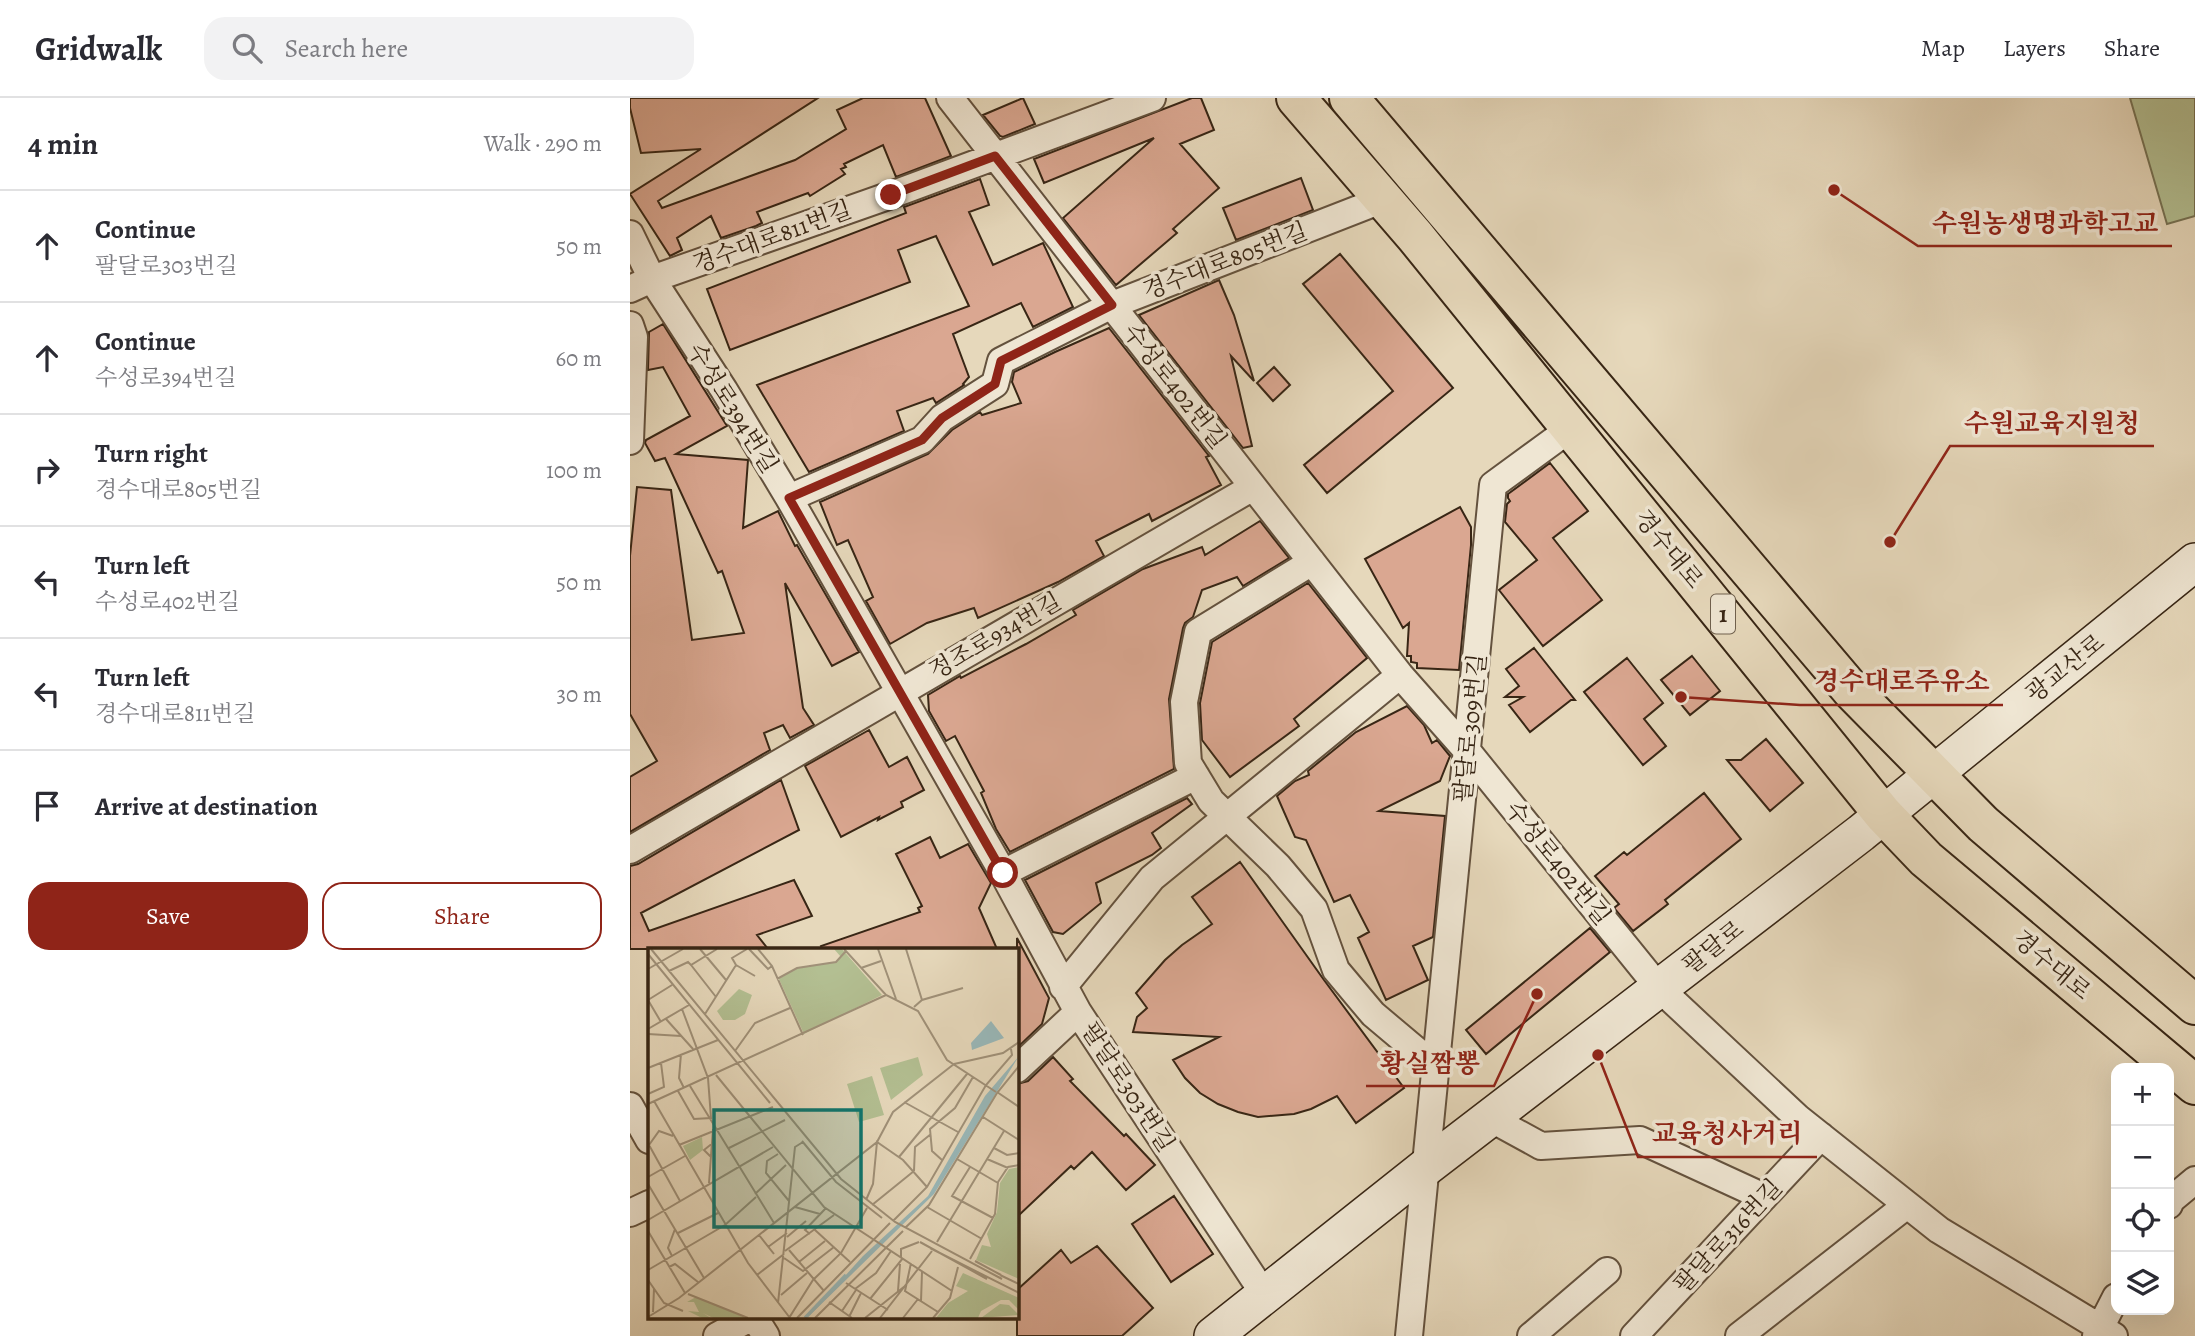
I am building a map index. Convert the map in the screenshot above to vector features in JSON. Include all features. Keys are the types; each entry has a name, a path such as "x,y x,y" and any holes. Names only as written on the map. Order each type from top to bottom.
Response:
{"main road":[{"name":"경수대로","path":"1296,98 1384,200 1571,428 1883,814 1926,859 2195,1085"},
{"name":"경수대로","path":"1349,98 1852,691 1983,824 2195,1005"},
{"name":"광교산로","path":"1934,774 2195,562"},
{"name":"팔달로","path":"1213,1336 1426,1167 1934,774"}],"street":[{"name":"수성로402번길","path":"950,98 1400,675 1468,752 1659,988"},
{"name":"경수대로811번길","path":"641,284 1152,98"},
{"name":"경수대로805번길","path":"789,498 922,440 942,418 995,384 1001,361 1112,305 1384,200"},
{"name":"수성로394번길","path":"630,234 641,284 724,390 789,498 898,692"},
{"path":"630,324 634,337 630,441"},
{"name":"팔달로309번길","path":"1409,1336 1493,485 1571,428"},
{"name":"정조로934번길","path":"630,850 1253,487"},
{"path":"1312,562 1198,632 1184,702 1188,762 1211,801 1278,866 1314,909 1336,970 1365,1006 1436,1067"},
{"path":"1063,987 1152,878 1400,675"},
{"name":"팔달로303번길","path":"898,692 1003,873 1078,1012 1264,1294"},
{"path":"1003,873 1196,776"},
{"path":"1659,988 1798,1118 1939,1230 2103,1333 2111,1311"},
{"path":"1018,1068 1078,1012"},
{"path":"630,1106 648,1138"},
{"path":"1490,1118 1541,1146 1640,1140 1765,1197"},
{"name":"팔달로316번길","path":"1634,1336 1821,1136"},
{"path":"2174,1198 2195,1180"},
{"path":"630,1213 648,1204"},
{"path":"1740,1336 1908,1205"},
{"path":"1531,1336 1607,1271"},
{"path":"717,1336 751,1318"},
{"path":"754,1318 766,1336"}],"green space":[{"path":"2130,98 2195,98 2195,216 2167,224"}],"building":[{"path":"630,98 818,98 658,201 662,208 795,160 846,129 837,110 863,98 925,98 951,156 896,177 883,145 844,164 846,167 841,169 845,174 810,196 808,193 757,212 762,223 756,226 721,238 711,216 677,238 682,250 670,256 630,194 701,149 641,153"},
{"path":"1023,98 1035,124 1000,136 983,115"},
{"path":"1192,98 1201,98 1214,130 1180,144 1219,188 1173,229 1177,233 1116,285 1063,218 1154,138 1044,183 1034,159"},
{"path":"1301,178 1313,210 1236,240 1223,208"},
{"path":"980,179 989,205 969,212 993,265 1043,243 1073,307 1033,327 1021,303 953,334 969,377 964,385 936,403 933,398 897,411 904,431 809,472 757,385 969,306 936,236 898,250 910,282 730,350 707,289 906,213 904,207"},
{"path":"1340,254 1453,388 1327,493 1304,465 1393,391 1303,284"},
{"path":"1219,280 1234,315 1254,381 1231,356 1252,446 1243,448 1139,315"},
{"path":"663,324 727,426 676,454 748,460 743,528 778,511 795,546 797,545 859,652 832,666 785,583 803,708 814,725 790,738 783,725 764,733 770,750 630,832 630,777 657,761 630,714 630,556 637,487 671,490 692,640 744,633 722,571 718,573 665,458 655,461 645,443 690,416 663,367 648,370 649,332"},
{"path":"1109,328 1209,456 1206,457 1221,485 1152,521 1149,514 1096,541 1104,556 1058,582 978,618 974,608 927,623 890,644 866,601 873,597 848,540 837,545 820,502 928,454 952,430 980,412 982,415 1021,403 1012,382 1014,372"},
{"path":"1274,367 1290,385 1273,401 1257,383"},
{"path":"1550,463 1588,511 1553,538 1602,600 1543,646 1499,590 1537,560 1505,522 1507,504 1510,501 1508,494"},
{"path":"1460,507 1471,527 1471,545 1459,670 1417,668 1417,663 1411,662 1411,656 1407,656 1409,623 1403,628 1365,559"},
{"path":"1260,521 1289,558 1243,586 1237,577 1202,590 1193,617 1183,628 1169,699 1174,769 1010,852 996,829 981,793 984,791 955,736 946,741 929,711 928,695 1076,615 1073,610 1143,569 1202,547 1205,555"},
{"path":"1308,583 1367,658 1294,719 1299,726 1230,777 1202,740 1200,703 1212,642"},
{"path":"1534,648 1575,700 1571,700 1530,732 1509,705 1523,697 1505,697 1519,686 1506,669"},
{"path":"1692,656 1720,691 1690,715 1661,680"},
{"path":"1627,658 1663,703 1644,719 1666,746 1643,765 1584,692"},
{"path":"1407,706 1424,725 1432,743 1437,740 1450,756 1440,781 1379,811 1445,816 1433,937 1413,946 1428,980 1386,1000 1358,938 1369,932 1350,895 1334,902 1306,840 1295,837 1277,796 1295,781 1309,775 1308,771 1356,732"},
{"path":"869,730 889,767 907,757 924,790 901,802 903,807 841,837 805,766"},
{"path":"1766,739 1803,783 1770,811 1727,760 1741,760"},
{"path":"781,780 799,830 641,913 649,931 794,880 812,916 757,935 767,948 630,949 630,866 638,864"},
{"path":"1704,793 1741,839 1665,900 1668,904 1633,931 1614,908 1619,904 1595,876 1624,852 1627,855"},
{"path":"1187,798 1192,804 1152,833 1161,848 1096,883 1101,903 1063,934 1053,932 1025,880"},
{"path":"930,837 940,858 968,844 991,883 979,908 997,948 822,948 821,946 920,912 918,908 922,906 896,854"},
{"path":"1240,862 1404,1088 1356,1123 1337,1096 1294,1114 1258,1117 1218,1104 1200,1093 1185,1078 1173,1060 1219,1037 1133,1032 1137,1017 1147,1008 1136,993 1165,960 1212,924 1192,897"},
{"path":"1590,928 1610,952 1486,1054 1466,1030"},
{"path":"1017,938 1049,998 1042,1024 1018,1047 1018,948"},
{"path":"1053,1057 1073,1079 1070,1081 1155,1165 1126,1190 1092,1152 1074,1169 1071,1166 1018,1216 1018,1084 1028,1081"},
{"path":"1174,1196 1213,1254 1171,1282 1132,1224"},
{"path":"1097,1246 1153,1308 1122,1336 1017,1336 1018,1289 1061,1250 1071,1263"}],"place":[{"name":"수원농생명과학고교","path":"1834,190"},
{"name":"수원교육지원청","path":"1890,542"},
{"name":"경수대로주유소","path":"1681,697"},
{"name":"황실짬뽕","path":"1537,994"},
{"name":"교육청사거리","path":"1598,1055"}],"route":[{"path":"891,195 995,156 1112,305 1001,361 995,384 942,418 922,440 789,498 1003,873"}]}
